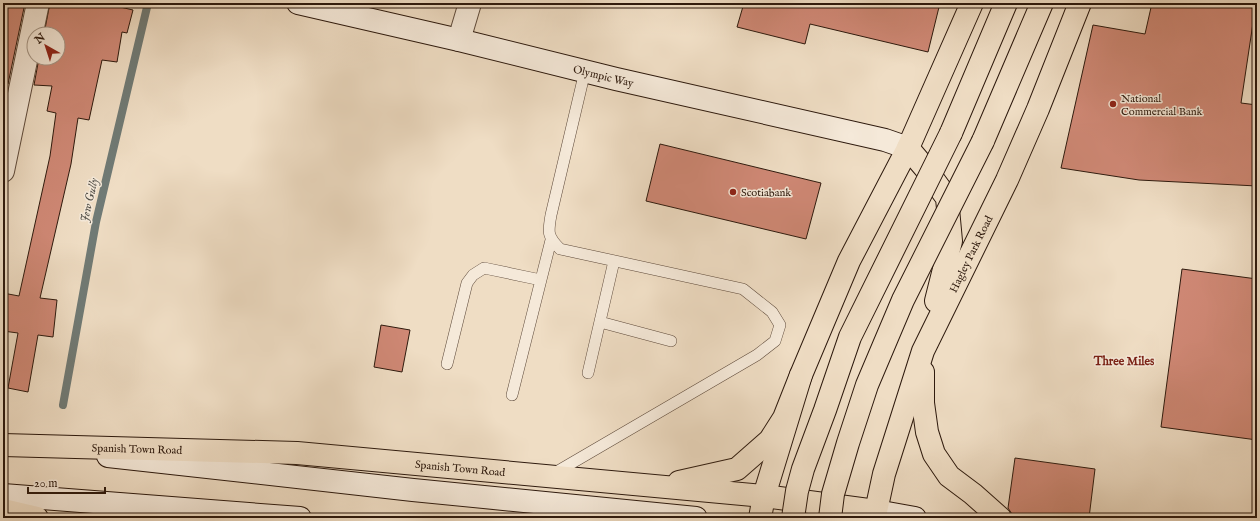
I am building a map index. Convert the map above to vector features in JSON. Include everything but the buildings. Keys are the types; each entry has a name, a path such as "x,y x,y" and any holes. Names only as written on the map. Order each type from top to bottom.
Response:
{"main road":[{"path":"3,171 38,3"},
{"name":"Olympic Way","path":"298,3 459,40 624,81 885,140 908,148"},
{"path":"459,40 470,3"},
{"path":"614,483 683,482 737,469 770,440 784,418 849,261 908,148 972,3"},
{"path":"794,518 797,491 803,469 850,337 951,133 1006,3"},
{"path":"830,518 833,494 848,443 870,378 904,300 983,141 1042,3"},
{"name":"Hagley Park Road","path":"875,514 884,474 923,350 1007,180 1038,109 1080,3"},
{"path":"908,148 947,198 951,241 923,350 923,403 926,432 934,454 949,476 973,494 1000,518"},
{"path":"760,518 764,496 801,375"},
{"name":"Spanish Town Road","path":"3,445 297,453 764,496 875,514 915,518"},
{"name":"Spanish Town Road","path":"3,445 413,490 696,518"},
{"path":"3,495 300,518"},
{"path":"3,510 37,518"}],"lane":[{"path":"512,395 551,240 549,228 551,215 585,71"},
{"path":"549,476 757,355 775,341 780,325 772,312 743,289 560,249 551,240"},
{"path":"588,373 614,261"},
{"path":"447,364 467,283 472,275 484,268 540,280"},
{"path":"600,322 672,341"}],"waterway":[{"name":"Jew Gully","path":"63,405 96,222 148,3"}],"place":[{"name":"National Commercial Bank","path":"1113,104"},
{"name":"Scotiabank","path":"733,192"}],"district":[{"name":"Three Miles","path":"1124,361"}]}
